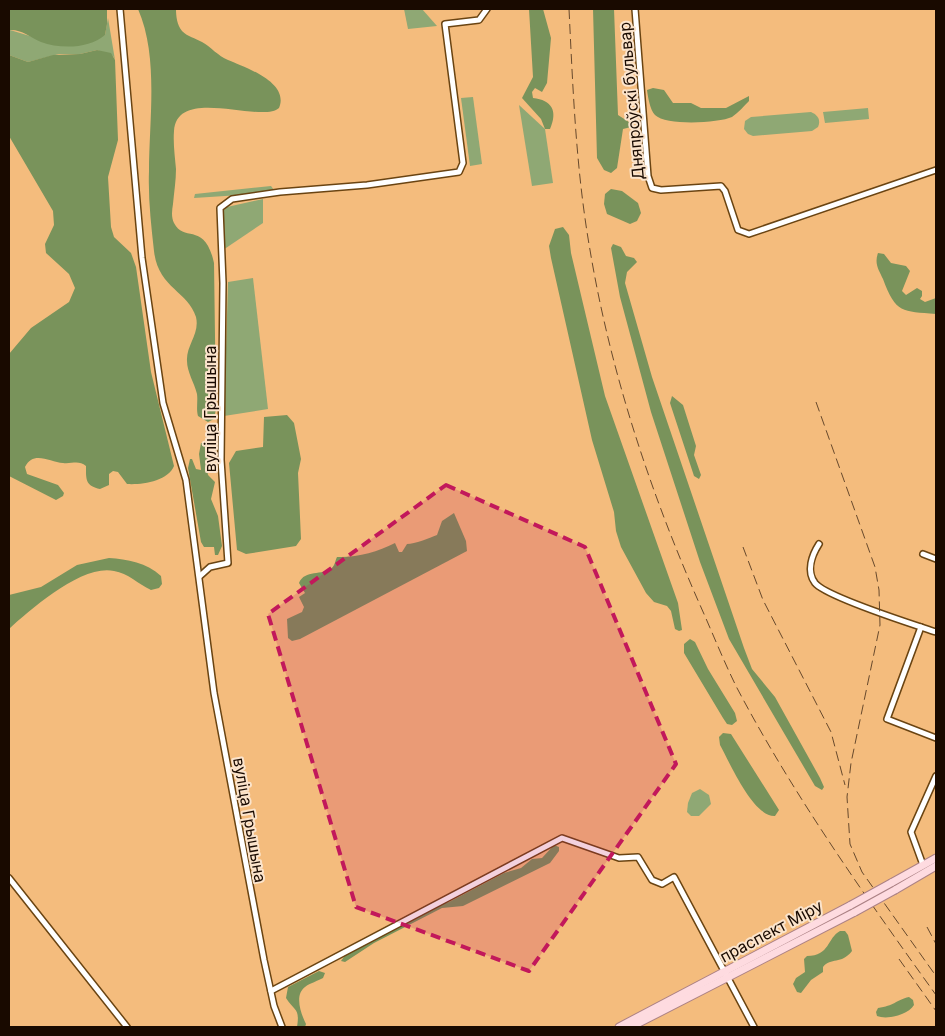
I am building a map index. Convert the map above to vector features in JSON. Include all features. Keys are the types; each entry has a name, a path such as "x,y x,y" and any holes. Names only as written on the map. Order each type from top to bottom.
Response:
{"main road":[{"name":"праспект Міру","path":"631,1027 936,858"},
{"name":"праспект Міру","path":"619,1027 724,974 855,912 936,866"}],"street":[{"path":"120,9 142,258 162,403 186,480 200,576"},
{"name":"вуліца Грышына","path":"282,1027 271,991 214,693 200,576 210,567 228,563 221,460 223,283 220,208 232,199 280,192 367,185 459,172 463,163 445,24 479,20 487,9"},
{"name":"Дняпроўскі бульвар","path":"635,9 649,183 652,188 661,190 721,186 725,191 738,230 743,234 762,230 936,170"},
{"path":"819,544 810,561 814,582 818,586 861,606 936,632"},
{"path":"923,554 936,559"},
{"path":"921,627 887,719 936,738"},
{"path":"923,865 910,832 936,776"},
{"path":"271,991 562,838 619,858 638,857 652,880 662,884 674,877 724,974 754,1027"},
{"path":"9,878 127,1027"}],"highlighted area":[{"path":"446,485 585,547 676,764 529,971 356,907 268,614"}],"green space":[{"path":"9,9 107,9 105,35 91,43 65,47 41,42 21,32 9,30"},
{"path":"138,9 176,9 180,29 184,33 205,44 224,58 264,77 272,83 281,99 279,108 269,112 221,108 189,110 179,117 174,131 176,169 172,211 173,221 178,229 200,237 205,242 214,263 216,409 214,419 208,422 198,416 197,394 187,365 187,355 196,329 196,317 187,301 161,273 154,251 149,191 151,68 145,28"},
{"path":"404,9 422,9 437,26 408,29"},
{"path":"529,9 543,9 551,38 547,83 542,92 535,88 532,92 533,98 545,101 552,108 553,117 550,129 545,129 541,119 522,98 533,77"},
{"path":"593,9 614,9 618,115 632,124 631,127 623,129 617,168 611,173 604,170 597,158"},
{"path":"108,18 115,60 113,56 97,50 80,54 59,54 28,62 9,55 10,30 63,46 105,35"},
{"path":"97,50 111,53 115,60 118,140 108,177 111,227 114,237 131,253 136,267 151,372 174,466 171,471 160,479 140,484 127,484 118,472 113,471 109,474 109,485 100,489 89,484 86,478 86,466 83,464 63,463 42,458 32,459 25,467 27,474 58,485 64,493 63,496 56,500 9,476 9,354 31,328 69,302 75,288 69,274 46,253 45,244 54,225 53,211 9,136 9,55 28,62 53,55 80,54"},
{"path":"653,88 664,90 673,103 691,103 701,108 726,108 749,96 749,101 732,117 725,119 705,122 670,121 655,115 652,110 647,90"},
{"path":"473,97 482,164 470,166 461,98"},
{"path":"519,105 545,129 553,183 532,186"},
{"path":"868,108 869,119 825,123 823,112"},
{"path":"811,112 819,120 818,127 812,131 753,136 744,129 745,121 751,117"},
{"path":"271,186 274,190 271,193 194,198 195,194"},
{"path":"611,189 622,191 638,203 641,213 637,221 630,224 607,214 604,204 605,194"},
{"path":"263,199 263,223 223,250 221,213 227,207"},
{"path":"563,227 569,235 571,253 605,396 678,603 682,630 679,631 675,629 671,611 667,606 654,602 646,593 621,547 616,531 614,512 592,440 551,258 549,246 555,229"},
{"path":"613,244 621,247 626,256 634,258 637,262 627,272 625,283 652,377 752,669 775,697 820,778 824,787 822,790 815,786 729,639 700,562 651,412 620,297 611,248"},
{"path":"878,253 884,254 891,263 906,266 910,271 902,291 906,295 917,288 922,291 920,299 925,302 936,298 936,314 908,311 897,305 892,299 878,267"},
{"path":"253,278 268,409 224,416 228,282"},
{"path":"672,396 683,405 696,446 694,455 701,475 699,479 694,476 670,403"},
{"path":"287,415 294,423 301,459 298,473 301,539 296,546 246,554 237,550 229,463 236,451 263,447 264,417"},
{"path":"215,432 218,435 215,455 212,466 207,469 208,475 215,482 211,499 218,516 222,546 218,555 215,555 214,547 204,547 201,542 188,468 190,459 192,459 196,469 201,470 199,454 201,443 209,443 212,433"},
{"path":"454,513 466,541 467,551 300,639 292,641 288,638 287,619 302,612 304,607 299,597 305,593 299,583 305,576 332,568 337,557 366,554 395,543 399,552 402,552 407,544 437,535 442,521"},
{"path":"109,558 123,559 150,568 161,576 162,584 159,588 151,590 119,572 101,571 87,574 43,600 9,629 9,595 41,587 77,565"},
{"path":"690,639 695,642 708,669 735,713 737,721 732,725 727,724 723,718 684,653 684,644"},
{"path":"723,733 731,734 779,810 775,816 767,814 759,808 743,788 720,745 719,737"},
{"path":"700,789 709,795 711,804 699,816 691,816 687,812 688,803 692,793"},
{"path":"554,845 559,847 559,851 550,863 463,906 442,908 374,943 345,962 341,961 346,954 437,905 449,902 504,873 521,868 532,859 542,858"},
{"path":"840,931 845,931 848,935 852,951 840,960 826,964 823,967 823,972 811,980 801,993 797,992 793,984 796,978 805,972 804,959 807,956 824,950"},
{"path":"319,971 325,973 323,978 309,984 302,990 300,995 301,1010 306,1024 305,1027 297,1027 297,1013 286,998 288,987"},
{"path":"909,997 913,1000 914,1005 907,1012 892,1017 877,1016 878,1008"}],"railway":[{"path":"569,9 578,160 590,250 609,343 622,390 635,435 667,526 728,670 759,728 831,845 936,995"},
{"path":"816,402 875,567 879,590 880,625 851,763 847,797 850,844 862,872 936,976"},
{"path":"743,547 763,600 831,732 845,785"},
{"path":"927,927 936,944"},
{"path":"899,959 936,1011"}]}
